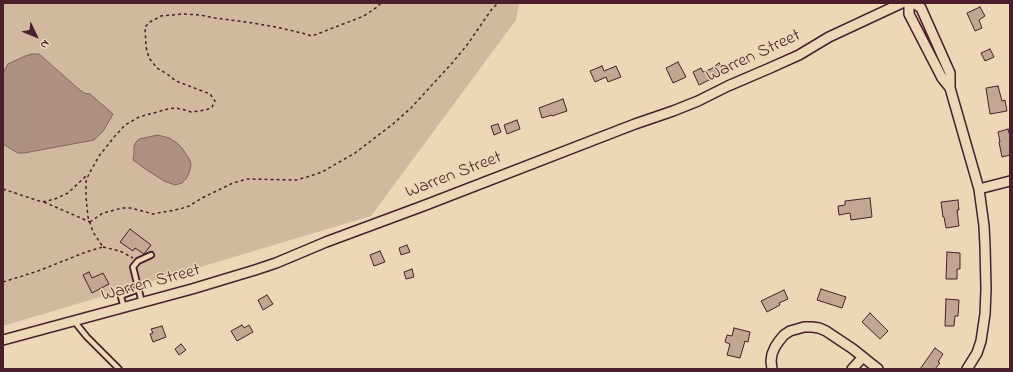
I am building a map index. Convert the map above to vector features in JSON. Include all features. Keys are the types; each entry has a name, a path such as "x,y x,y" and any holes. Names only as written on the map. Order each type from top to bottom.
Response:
{"street":[{"name":"Warren Street","path":"3,340 36,330 192,290 269,265 698,101 728,86 799,55 830,37 902,3"},
{"path":"909,3 909,14 942,78 950,88"},
{"path":"914,3 921,8 950,73 950,88 979,189 985,246 985,314 981,341 977,353 967,369"},
{"path":"979,189 1010,181"},
{"path":"772,369 772,354 779,341 790,331 804,327 819,328 845,343 878,369"},
{"path":"852,369 863,357"}],"lane":[{"path":"142,303 133,267 138,261 151,255"},
{"path":"124,308 121,297 122,295 139,289"},
{"path":"74,321 87,337 119,369"}],"path":[{"path":"103,247 93,232 88,217 86,197 86,181 99,156 126,125 139,117 176,108 192,112 206,110 212,107 214,101 210,94 176,80 157,68 148,58 145,27 150,22 161,16 182,14 200,15 276,27 312,36 364,16 381,3"},
{"path":"90,222 103,213 122,208 131,208 152,214 180,209 190,206 202,198 233,183 246,179 296,180 322,172 355,153 411,108 454,62 492,9 498,3"},
{"path":"42,202 55,199 68,193 89,174"},
{"path":"3,189 42,202 90,222"},
{"path":"3,282 103,247 120,251 138,261"}],"shaded area":[{"path":"3,3 519,3 516,20 371,216 3,326"},
{"path":"32,54 39,54 81,91 90,94 113,114 104,130 94,140 24,153 18,153 3,144 3,73 8,64"},
{"path":"158,135 169,138 177,143 190,160 191,165 189,173 182,183 175,185 164,181 133,160 134,146 139,139"}],"building":[{"path":"980,7 985,16 979,20 982,28 975,31 967,13"},
{"path":"990,49 994,57 985,61 981,53"},
{"path":"678,62 686,77 673,83 666,68"},
{"path":"719,63 725,71 716,78 715,77 699,85 693,72 701,68 703,72 711,69"},
{"path":"602,66 604,71 616,66 621,77 608,82 606,77 595,82 590,71"},
{"path":"998,86 1002,101 1005,100 1007,111 990,114 986,88"},
{"path":"563,99 567,111 542,118 539,108"},
{"path":"517,120 520,129 507,134 504,125"},
{"path":"498,124 501,132 494,135 491,126"},
{"path":"1008,129 1010,136 1010,155 1002,157 998,132"},
{"path":"870,198 872,217 851,220 850,213 839,215 838,206 845,205 845,201"},
{"path":"958,200 959,210 957,210 959,226 946,228 941,202"},
{"path":"130,229 151,245 144,254 135,248 133,251 120,242"},
{"path":"407,245 410,252 401,255 399,248"},
{"path":"380,251 385,262 374,266 370,255"},
{"path":"947,252 960,253 960,269 957,269 957,279 946,279"},
{"path":"412,269 414,277 406,279 404,272"},
{"path":"89,272 92,278 103,273 109,284 92,293 83,275"},
{"path":"821,289 846,297 842,308 817,300"},
{"path":"784,290 788,299 779,303 780,305 767,312 761,301"},
{"path":"267,295 273,304 263,310 258,300"},
{"path":"946,299 959,300 958,316 955,316 954,326 945,326"},
{"path":"870,313 888,331 880,339 862,322"},
{"path":"242,325 244,328 249,325 253,332 237,341 231,331"},
{"path":"162,326 166,337 153,342 150,334 153,333 151,329"},
{"path":"734,328 750,332 748,342 745,341 740,358 727,355 730,344 725,342 727,335 732,336"},
{"path":"181,344 186,350 179,355 175,349"},
{"path":"935,348 943,354 938,362 940,363 935,369 920,369"}]}
